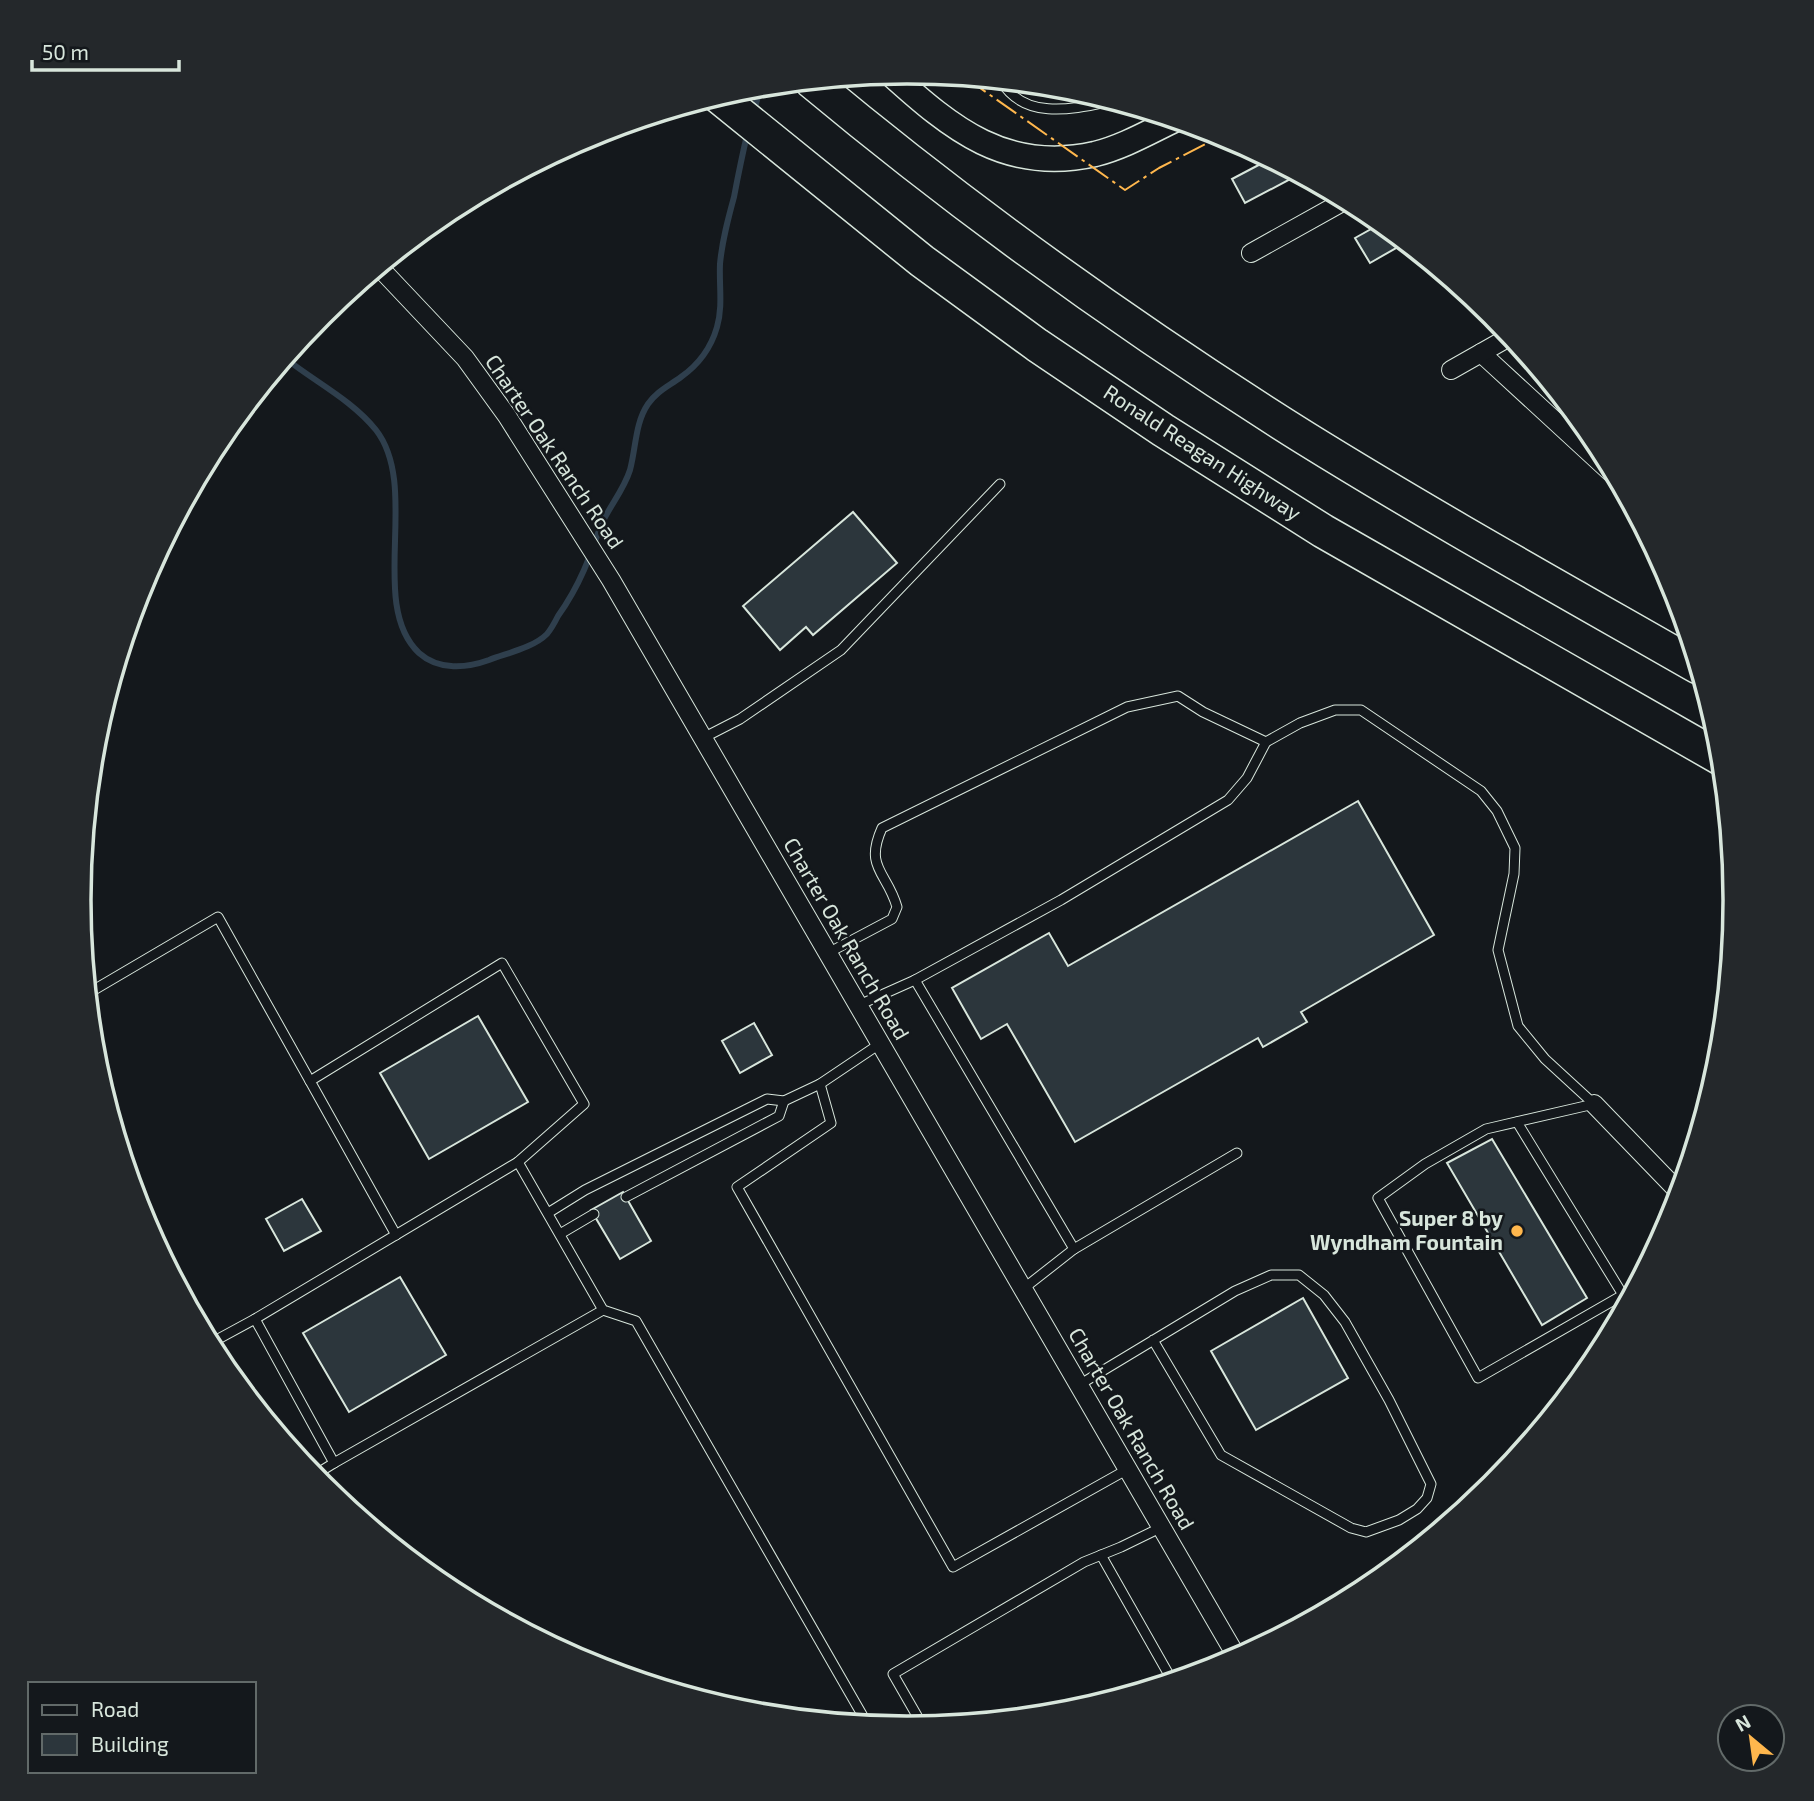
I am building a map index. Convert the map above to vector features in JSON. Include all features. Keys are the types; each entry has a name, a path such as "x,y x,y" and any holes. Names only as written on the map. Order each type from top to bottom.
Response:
{"highway":[{"path":"821,89 957,199 1151,336 1306,438 1687,661"},
{"name":"Ronald Reagan Highway","path":"728,105 922,261 1037,345 1163,430 1323,531 1710,752"}],"street":[{"path":"902,84 948,122 984,144 1009,154 1040,159 1068,159 1097,153 1130,142 1163,125"},
{"path":"1251,253 1335,206"},
{"name":"Charter Oak Ranch Road","path":"385,274 464,358 507,416 611,580 1232,1649"},
{"path":"1451,370 1501,341"},
{"path":"1481,353 1590,453"},
{"path":"1594,1104 1674,1180"}],"lane":[{"path":"1008,90 1026,106 1054,110 1090,105"},
{"path":"703,738 740,719 841,650 1000,484"},
{"path":"828,953 892,919 897,908 878,867 874,847 882,828 1127,707 1178,696 1203,712 1266,742"},
{"path":"859,1006 915,980 1061,900 1227,800 1247,778 1266,742 1300,723 1335,710 1361,710 1481,790 1497,811 1515,848 1514,874 1497,950 1518,1026 1545,1059 1594,1104"},
{"path":"95,990 218,917 396,1235"},
{"path":"219,1339 518,1162 584,1104 502,963 310,1081"},
{"path":"915,980 1074,1249"},
{"path":"548,1213 585,1190 767,1099 783,1101 820,1084 881,1043"},
{"path":"820,1084 831,1123 737,1187 953,1567 1128,1469"},
{"path":"626,1197 779,1116 783,1101"},
{"path":"1594,1104 1486,1129 1425,1164 1378,1198 1478,1378 1621,1296"},
{"path":"1517,1122 1622,1294"},
{"path":"1023,1289 1074,1249 1237,1153"},
{"path":"518,1162 603,1310 636,1321 862,1715"},
{"path":"560,1234 594,1214"},
{"path":"1079,1384 1235,1291 1271,1275 1299,1275 1324,1295 1345,1322 1431,1483 1427,1498 1417,1509 1399,1520 1366,1532 1350,1528 1221,1455 1153,1340"},
{"path":"323,1470 603,1310"},
{"path":"255,1319 334,1463"},
{"path":"917,1717 893,1674 1084,1562 1162,1527"},
{"path":"1101,1555 1168,1674"}],"building":[{"path":"1260,164 1290,179 1245,203 1232,179"},
{"path":"1371,229 1397,248 1370,263 1355,238"},
{"path":"853,512 897,563 813,635 806,627 780,650 743,606"},
{"path":"1358,801 1434,935 1301,1012 1307,1022 1263,1047 1258,1038 1075,1142 1007,1024 981,1039 952,988 1049,933 1068,966"},
{"path":"478,1016 528,1102 429,1159 380,1073"},
{"path":"754,1023 772,1055 740,1073 722,1041"},
{"name":"Super 8 by Wyndham Fountain","path":"1492,1139 1587,1298 1542,1325 1447,1163"},
{"path":"623,1192 651,1241 620,1259 591,1210"},
{"path":"302,1199 321,1231 284,1251 266,1219"},
{"path":"400,1277 446,1355 349,1412 303,1333"},
{"path":"1303,1298 1348,1378 1256,1430 1211,1351"}],"waterway":[{"path":"754,111 758,98"},
{"path":"292,363 356,409 376,430 389,454 396,513 394,576 397,606 404,632 419,653 435,663 462,666 480,663 527,647 547,634 569,600 587,564 603,521 627,477 638,427 648,404 659,392 693,367 714,335 720,311 722,247 747,135"}],"power":[{"path":"980,88 1125,190 1159,168 1209,142"}],"place":[{"name":"Super 8 by Wyndham Fountain","path":"1517,1231"}]}
